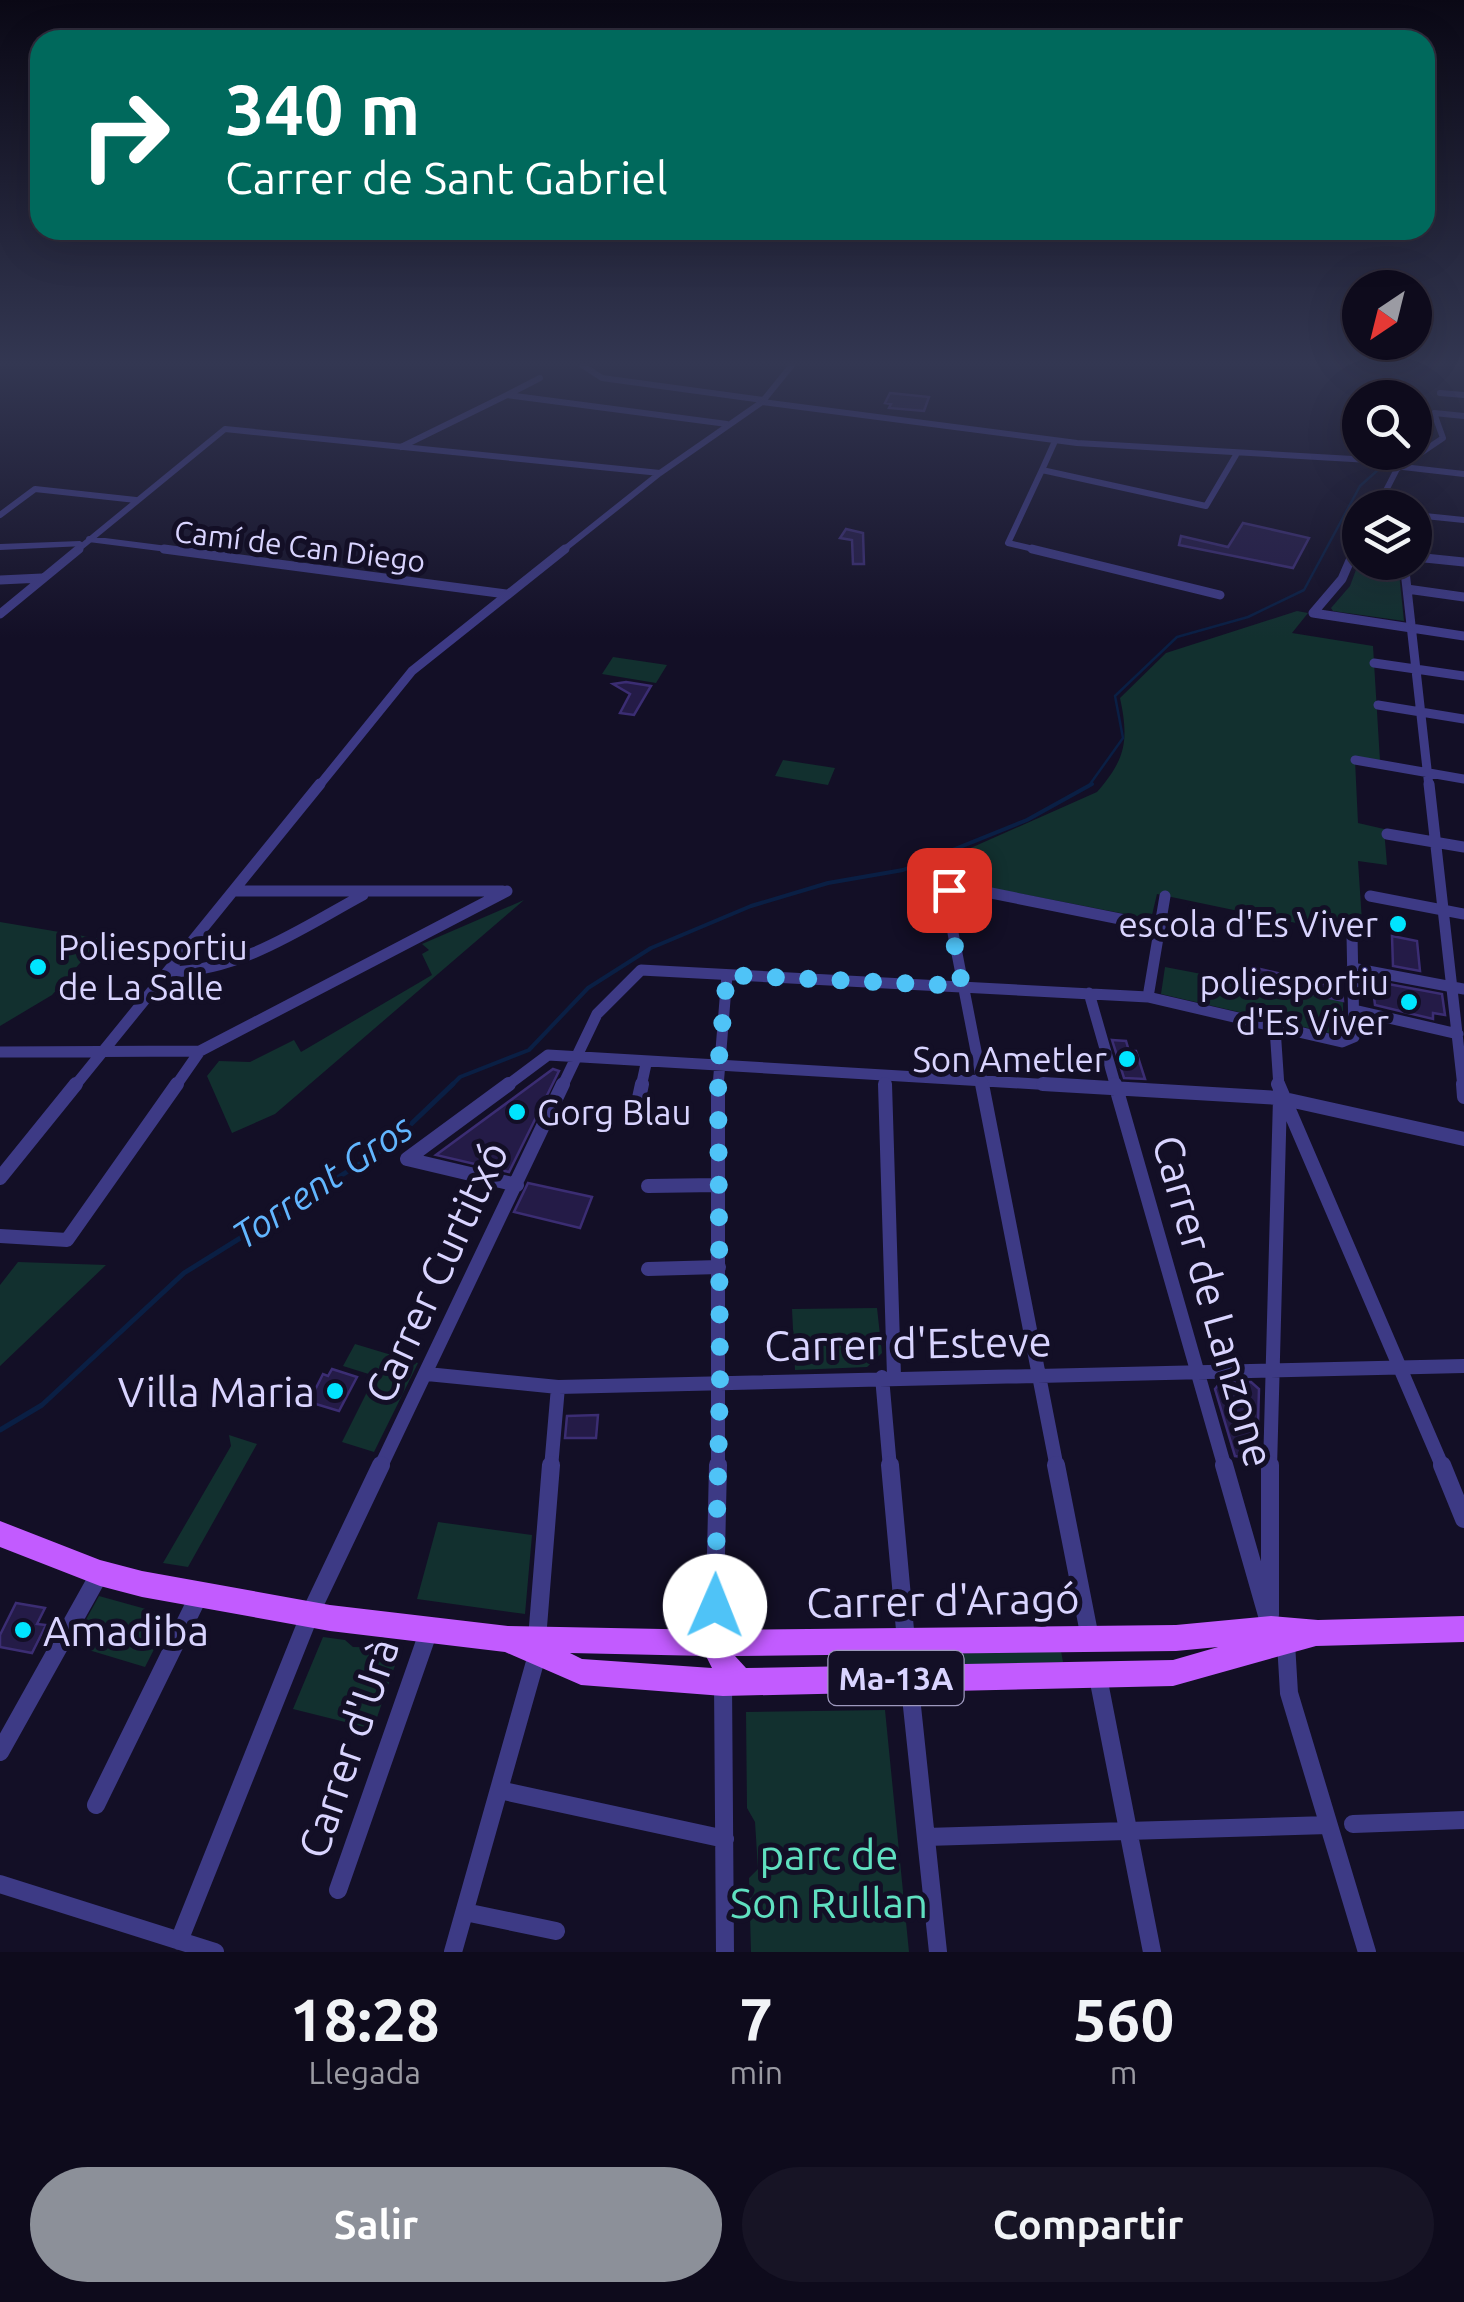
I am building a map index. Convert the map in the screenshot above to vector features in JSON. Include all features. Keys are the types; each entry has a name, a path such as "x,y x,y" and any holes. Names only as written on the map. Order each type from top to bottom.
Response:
{"main road":[{"name":"Carrer d'Aragó","path":"0,1534 100,1573 199,1596 508,1639 537,1647 581,1672 620,1678 731,1681 1172,1672 1271,1641 1318,1633 1464,1629"},
{"name":"Carrer d'Aragó","path":"537,1647 580,1642 714,1644 1090,1638 1271,1641"},
{"path":"1090,1638 1097,1673"},
{"path":"714,1644 731,1681"}],"street":[{"path":"0,614 191,456"},
{"path":"492,456 660,473"},
{"path":"0,1178 412,670 683,456"},
{"path":"1048,456 1008,543 1220,595"},
{"path":"1042,470 1206,506 1235,456"},
{"path":"1283,456 1342,459"},
{"path":"1429,470 1464,474"},
{"path":"0,516 36,489 136,500"},
{"path":"1432,517 1464,520"},
{"path":"0,547 85,542"},
{"name":"Camí de Can Diego","path":"85,542 506,594"},
{"path":"1432,559 1464,562"},
{"path":"0,580 42,578"},
{"path":"1342,578 1313,614 1464,636"},
{"path":"1407,580 1444,911 1458,988 1464,1097"},
{"path":"1408,589 1464,597"},
{"path":"1374,663 1464,676"},
{"path":"1378,705 1464,720"},
{"path":"1355,760 1464,779"},
{"path":"1387,834 1464,848"},
{"path":"1090,1638 946,897 949,890 961,887 1160,927"},
{"path":"0,1236 67,1240 200,1051 507,891 236,891"},
{"path":"170,972 194,974 229,962 369,892"},
{"path":"1148,997 1164,896"},
{"path":"1370,896 1464,914"},
{"path":"714,1644 720,1382 718,1068 727,975 1148,997 1276,1028 1348,1040 1354,1038 1352,935"},
{"path":"1352,968 1458,988"},
{"name":"Carrer Curtitxó","path":"179,1941 282,1694 283,1678 310,1614 597,1014 642,970 727,975"},
{"name":"Carrer de Lanzone","path":"1089,993 1200,1372 1271,1641"},
{"path":"1354,1010 1458,1034"},
{"path":"1276,1028 1273,1077 1280,1098 1297,1121 1464,1518"},
{"path":"0,1052 200,1051"},
{"path":"516,1185 406,1158 548,1056 1280,1098 1464,1138"},
{"path":"636,1112 646,1064"},
{"path":"884,1077 888,1377 909,1678 938,1952"},
{"path":"1280,1098 1270,1369 1271,1641 1367,1952"},
{"path":"648,1186 718,1184"},
{"path":"648,1268 719,1267"},
{"name":"Carrer d'Esteve","path":"427,1374 558,1387 1464,1366"},
{"path":"454,1952 537,1647 558,1387"},
{"path":"0,1752 100,1573"},
{"path":"96,1805 199,1596"},
{"name":"Carrer d'Urà","path":"338,1890 428,1630"},
{"path":"1097,1673 1152,1952"},
{"path":"726,1952 725,1839 731,1681"},
{"path":"499,1790 725,1839"},
{"path":"1353,1824 1464,1820"},
{"path":"926,1837 1328,1825"},
{"path":"0,1884 215,1952"},
{"path":"464,1912 556,1930"}],"green space":[{"path":"1352,580 1400,580 1404,621 1333,611 1331,608"},
{"path":"1297,611 1308,613 1292,633 1373,646 1380,761 1355,760 1358,823 1384,829 1387,865 1358,861 1363,937 1157,894 1151,919 934,877 930,866 1097,792 1123,748 1120,698 1166,653"},
{"path":"613,657 667,665 656,683 602,674"},
{"path":"783,760 835,768 828,785 775,776"},
{"path":"524,900 275,1114 232,1133 207,1076 219,1061 250,1062 294,1040 301,1052 432,975 422,954 429,950 422,944"},
{"name":"Poliesportiu de La Salle","path":"0,922 101,939 52,995 0,1026"},
{"path":"1165,967 1343,1001 1343,1031 1338,1035 1161,994"},
{"path":"18,1262 106,1265 0,1366 0,1285"},
{"path":"877,1308 882,1353 867,1367 795,1370 792,1309"},
{"path":"355,1344 418,1363 374,1452 342,1442 375,1376 343,1366"},
{"path":"229,1435 257,1444 188,1567 163,1563 231,1446"},
{"path":"438,1522 532,1535 525,1614 417,1599"},
{"path":"99,1596 171,1616 145,1667 72,1645"},
{"path":"323,1637 345,1640 353,1647 401,1648 373,1729 293,1709"},
{"path":"1061,1651 1063,1662 938,1665 937,1654"},
{"name":"parc de Son Rullan","path":"885,1710 909,1952 751,1952 749,1878 758,1869 755,1822 747,1808 746,1712"}],"building":[{"path":"1243,523 1309,538 1293,568 1179,545 1181,536 1228,547"},
{"path":"846,529 863,533 864,564 853,564 852,540 840,538"},
{"path":"613,684 651,686 634,715 620,713 630,694"},
{"path":"1392,936 1417,941 1420,971 1393,966"},
{"path":"1243,965 1342,988 1343,1001 1243,979"},
{"name":"poliesportiu d'Es Viver","path":"1372,981 1442,994 1445,1015 1433,1013 1433,1019 1375,1005"},
{"name":"Son Ametler","path":"1112,1040 1126,1041 1129,1051 1136,1051 1145,1079 1124,1078"},
{"name":"Gorg Blau","path":"553,1069 559,1071 509,1172 436,1155"},
{"path":"528,1183 592,1197 580,1228 514,1212"},
{"name":"Villa Maria","path":"332,1369 357,1377 339,1411 309,1402 323,1374 328,1376"},
{"path":"1251,1382 1259,1389 1257,1459 1235,1456 1215,1389 1220,1383"},
{"path":"598,1415 596,1438 565,1438 567,1416"},
{"name":"Amadiba","path":"16,1603 45,1608 37,1624 46,1625 32,1653 0,1647 0,1635"}],"waterway":[{"name":"Torrent Gros","path":"1089,786 1123,738 1115,696 1177,637 1248,617 1304,590 1360,486 1378,470"},
{"name":"Torrent Gros","path":"453,1084 460,1077 529,1050 588,988 651,948 751,906 828,883 903,870 1027,820 1089,786"},
{"name":"Torrent Gros","path":"0,1430 42,1405 184,1273 387,1147 453,1084"},
{"name":"Torrent Gros","path":"450,1087 453,1084"}],"place":[{"name":"escola d'Es Viver","path":"1398,924"},
{"name":"Poliesportiu de La Salle","path":"38,967"},
{"name":"poliesportiu d'Es Viver","path":"1409,1002"},
{"name":"Son Ametler","path":"1127,1059"},
{"name":"Gorg Blau","path":"517,1112"},
{"name":"Villa Maria","path":"335,1391"},
{"name":"Amadiba","path":"23,1630"}],"route":[{"path":"715,1606 720,1382 718,1068 727,975 962,986 946,897 949,890"}]}
